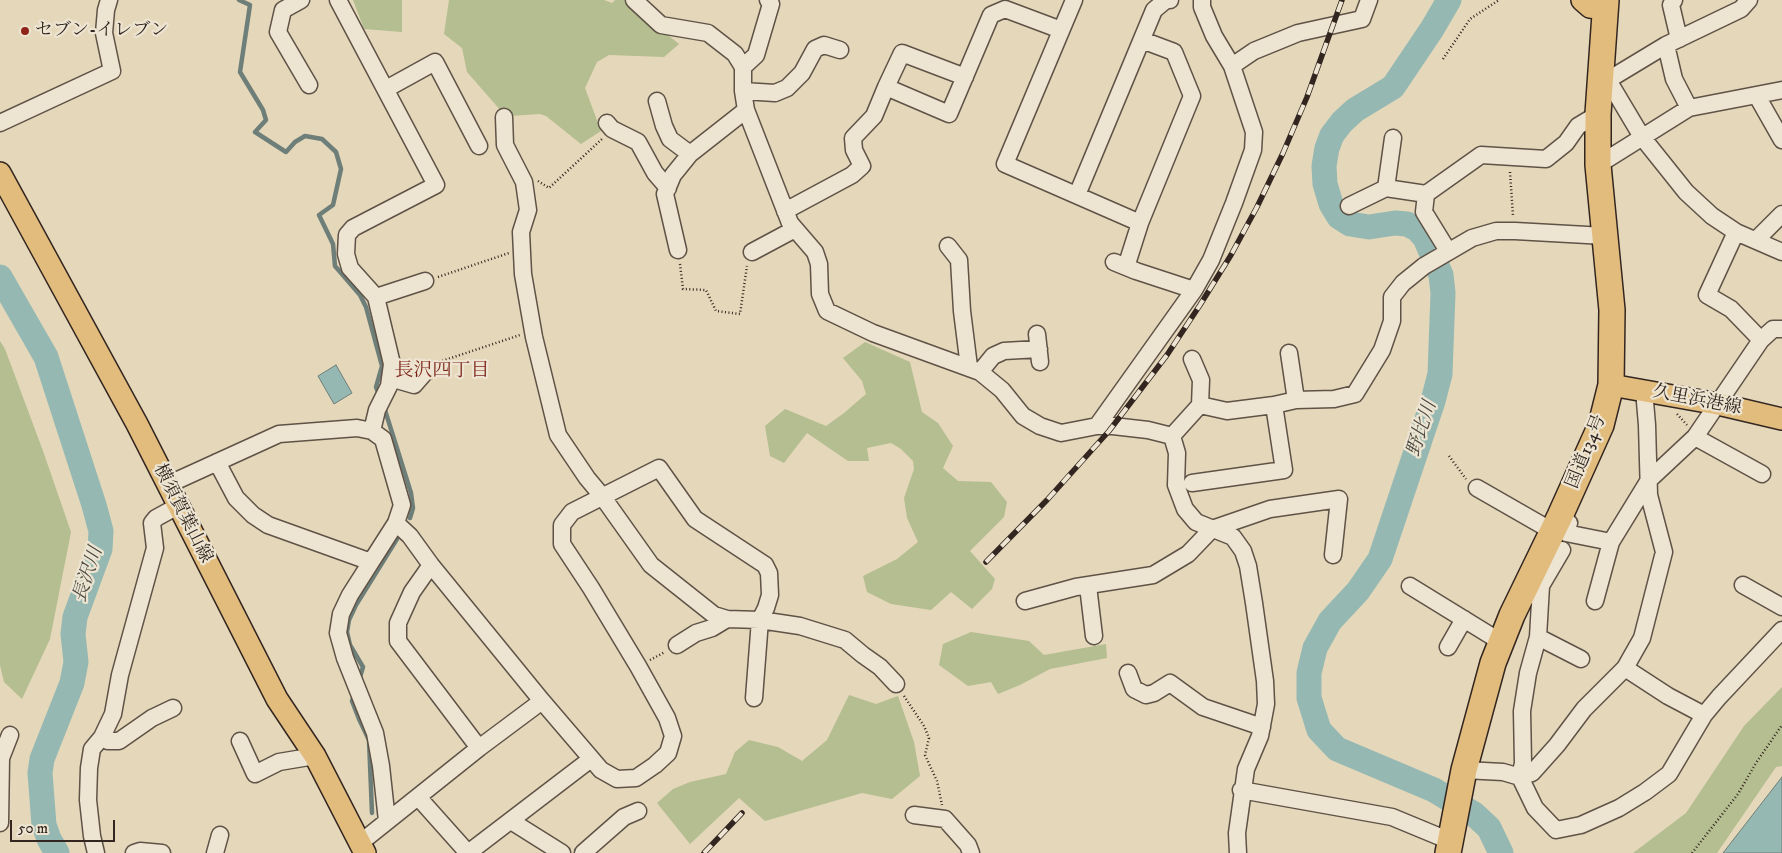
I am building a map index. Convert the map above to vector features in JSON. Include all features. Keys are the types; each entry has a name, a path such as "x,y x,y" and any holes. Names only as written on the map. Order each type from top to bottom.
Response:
{"highway":[{"name":"国道134号","path":"1450,840 1463,776 1493,663 1512,615 1558,532 1601,425 1611,385 1612,310 1598,165 1598,114 1604,78 1606,4"}],"main road":[{"path":"1582,0 1590,7 1606,4"},
{"name":"横須賀葉山線","path":"2,180 136,424 277,699 315,756 362,848"},
{"name":"久里浜港線","path":"1611,385 1718,404 1782,419"}],"street":[{"path":"0,123 112,71 104,34 106,10 109,0"},
{"path":"301,0 283,10 278,32 309,86"},
{"path":"338,0 436,184 353,228 347,235 346,254 350,268 376,297 392,364 389,386 377,410 372,431"},
{"path":"634,0 661,25 708,33 735,54 743,67 743,91 746,110 785,211 790,223 814,252 819,264 820,294 827,312 872,333 975,369 1002,390 1023,416 1040,426 1061,433 1097,426 1113,426 1148,430 1172,436"},
{"path":"743,67 756,55 771,4 768,0"},
{"path":"1074,0 1005,164 1140,223"},
{"path":"1077,195 1154,10 1166,0 1170,0"},
{"path":"1097,426 1194,290 1211,260 1234,204 1252,150 1254,132 1232,66 1214,36 1202,7 1202,0"},
{"path":"1232,66 1254,51 1298,33 1362,18 1369,0"},
{"path":"1674,0 1671,5 1674,79 1689,108"},
{"path":"1749,0 1741,8 1604,78 1642,137 1686,192 1712,216 1736,232 1782,252"},
{"path":"886,87 949,114 991,15 1005,9 1061,30"},
{"path":"1142,40 1174,52 1192,96 1140,223 1120,264 1194,290"},
{"path":"743,91 776,93 787,88 802,73 815,49 824,46 840,50"},
{"path":"785,211 852,175 862,166 854,150 853,138 874,116 902,53 965,77"},
{"path":"386,89 435,62 479,146"},
{"path":"1598,165 1689,108 1782,90"},
{"path":"1757,96 1782,140"},
{"path":"657,101 670,139 690,154"},
{"path":"678,250 665,194 673,175 690,154 746,110"},
{"path":"1349,206 1386,188 1426,194 1481,155 1546,159 1566,143 1578,126 1598,114"},
{"path":"504,117 505,145 521,175 528,210 521,232 522,274 534,334 558,435 587,478 602,496 651,566 714,615 727,620 760,620 800,626 845,640 880,667 896,684"},
{"path":"610,126 638,142 655,173 668,188"},
{"path":"1386,188 1394,138"},
{"path":"1426,194 1424,212 1445,253"},
{"path":"1756,240 1782,214"},
{"path":"752,252 795,229"},
{"path":"1200,405 1227,411 1296,400 1334,399 1355,394 1382,350 1392,322 1392,297 1403,283 1424,266 1472,238 1496,231 1605,236"},
{"path":"1736,232 1707,295 1731,309 1761,340"},
{"path":"948,246 959,260 962,311 975,369"},
{"path":"376,297 425,281"},
{"path":"1592,599 1611,542 1649,480 1696,437 1761,340 1773,329 1782,329"},
{"path":"975,369 993,356 1004,351 1038,348"},
{"path":"1289,353 1296,400"},
{"path":"1172,436 1200,405 1201,380 1192,359"},
{"path":"390,378 414,385 428,369"},
{"path":"1463,776 1503,772 1520,777 1532,773 1557,745 1584,709 1625,668 1642,638 1664,552 1649,495 1644,390"},
{"path":"1192,483 1284,470 1274,405"},
{"path":"167,485 279,434 358,428 372,431 383,439 402,505 396,523 340,614 338,633 345,658 375,733 387,821"},
{"path":"1172,436 1177,453 1176,485 1185,509 1196,522 1233,537 1243,551 1248,566 1265,681 1266,704 1260,736 1246,768 1237,833 1238,853"},
{"path":"1696,437 1762,474"},
{"path":"217,462 236,498 252,515 268,525 371,562"},
{"path":"396,523 410,536 431,565 542,701 601,770 617,778 636,778 668,753 672,736 667,718 638,666 562,544 562,525 572,512 659,468 695,519 765,565 770,581 770,595 760,620 754,698"},
{"path":"1477,488 1558,532"},
{"path":"1026,601 1076,587 1153,575 1188,554 1212,529 1270,509 1339,499 1333,555"},
{"path":"96,853 88,800 89,768 92,749 102,737 114,714 120,675 152,565 155,548 152,523 156,518 178,506"},
{"path":"1512,615 1526,613 1541,586 1558,532 1569,523 1566,533 1611,542"},
{"path":"431,565 412,592 398,622 398,641 479,748"},
{"path":"1743,585 1782,606"},
{"path":"1088,586 1094,636"},
{"path":"1410,586 1501,642"},
{"path":"1541,586 1538,637 1528,673 1522,711 1523,763 1520,777 1535,808 1556,830 1581,825 1619,808 1646,792 1669,774 1704,715 1782,630"},
{"path":"1448,647 1464,619"},
{"path":"677,645 696,633 712,628 727,620"},
{"path":"1538,637 1581,659"},
{"path":"1625,668 1668,696 1704,715"},
{"path":"1128,673 1134,689 1146,695 1154,693 1170,683 1203,707 1262,727"},
{"path":"362,848 387,821 542,701"},
{"path":"102,737 108,741 119,741 152,718 172,708"},
{"path":"0,823 1,758 10,735"},
{"path":"240,741 254,774 279,762 315,756"},
{"path":"418,796 468,853 591,759"},
{"path":"1242,790 1392,817 1450,840"},
{"path":"583,853 624,816 638,811"},
{"path":"914,815 945,819 968,845 971,853"},
{"path":"510,820 555,851"},
{"path":"215,853 220,835"},
{"path":"134,853 140,851 162,853"}],"path":[{"path":"1443,58 1470,19 1499,0"},
{"path":"521,175 549,188 610,126"},
{"path":"1508,156 1515,231"},
{"path":"425,281 522,249"},
{"path":"678,250 683,289 706,290 716,311 740,314 746,270 752,252"},
{"path":"428,369 436,363 521,334 534,334"},
{"path":"1449,456 1470,483 1477,488"},
{"path":"638,666 677,645"},
{"path":"896,684 924,726 929,738 926,755 937,781 945,819"},
{"path":"1692,853 1738,794 1782,725"}],"green space":[{"path":"353,0 402,0 402,32 364,29"},
{"path":"449,0 604,0 612,3 615,0 624,0 679,44 664,57 609,55 597,62 585,88 601,131 581,144 546,116 540,114 510,116 502,112 467,72 462,48 444,34"},
{"path":"0,341 5,349 43,451 71,532 50,639 22,699 4,682 0,665"},
{"path":"865,342 910,362 922,412 938,423 953,446 943,468 958,481 991,482 1007,502 1004,517 970,551 995,579 992,589 972,609 951,592 931,610 891,604 867,592 863,576 897,559 918,542 907,518 904,498 914,469 913,461 901,449 891,443 867,448 869,461 848,461 807,433 784,463 770,456 765,426 785,409 826,426 866,394 862,381 843,358"},
{"path":"971,632 1029,641 1044,655 1106,644 1107,658 1050,669 998,694 991,682 968,686 939,665 943,644"},
{"path":"1782,687 1782,766 1776,767 1717,853 1633,853 1686,813 1744,726"},
{"path":"849,695 876,704 898,696 914,742 920,776 892,799 862,793 765,821 739,798 690,844 657,803 673,789 690,782 726,774 735,752 749,740 778,747 802,761 827,740"}],"water":[{"path":"336,365 352,393 334,404 318,376"},
{"path":"1782,777 1782,853 1723,853"}],"waterway":[{"path":"239,0 250,5 240,72 263,110 266,120 255,132 286,152 295,142 305,136 322,139 336,152 341,169 333,205 319,215 333,244 335,266 360,295 366,307 382,366 376,387 379,395"},
{"name":"野比川","path":"1449,0 1393,87 1355,110 1342,122 1332,135 1327,148 1324,166 1325,184 1331,204 1339,217 1350,224 1369,227 1395,223 1407,224 1417,229 1425,238 1441,275 1443,293 1440,374 1433,401 1380,559 1358,591 1330,621 1315,648 1309,673 1309,698 1319,730 1337,749 1434,790 1474,814 1489,828 1501,853"},
{"name":"長沢川","path":"0,277 46,357 101,531 100,549 75,617 73,634 76,662 72,683 42,759 40,773 44,825 57,853"},
{"path":"384,407 411,493 413,508 410,518"},
{"path":"360,677 363,667 350,645 347,632 349,620 356,605 397,539"},
{"path":"353,698 352,701 369,740 372,813"}],"railway":[{"path":"986,562 1047,500 1109,431 1167,355 1200,305 1231,255 1283,153 1307,97 1342,0"},
{"path":"704,853 742,813"}],"place":[{"name":"セブン-イレブン","path":"25,31"}],"district":[{"name":"長沢四丁目","path":"442,372"}]}
